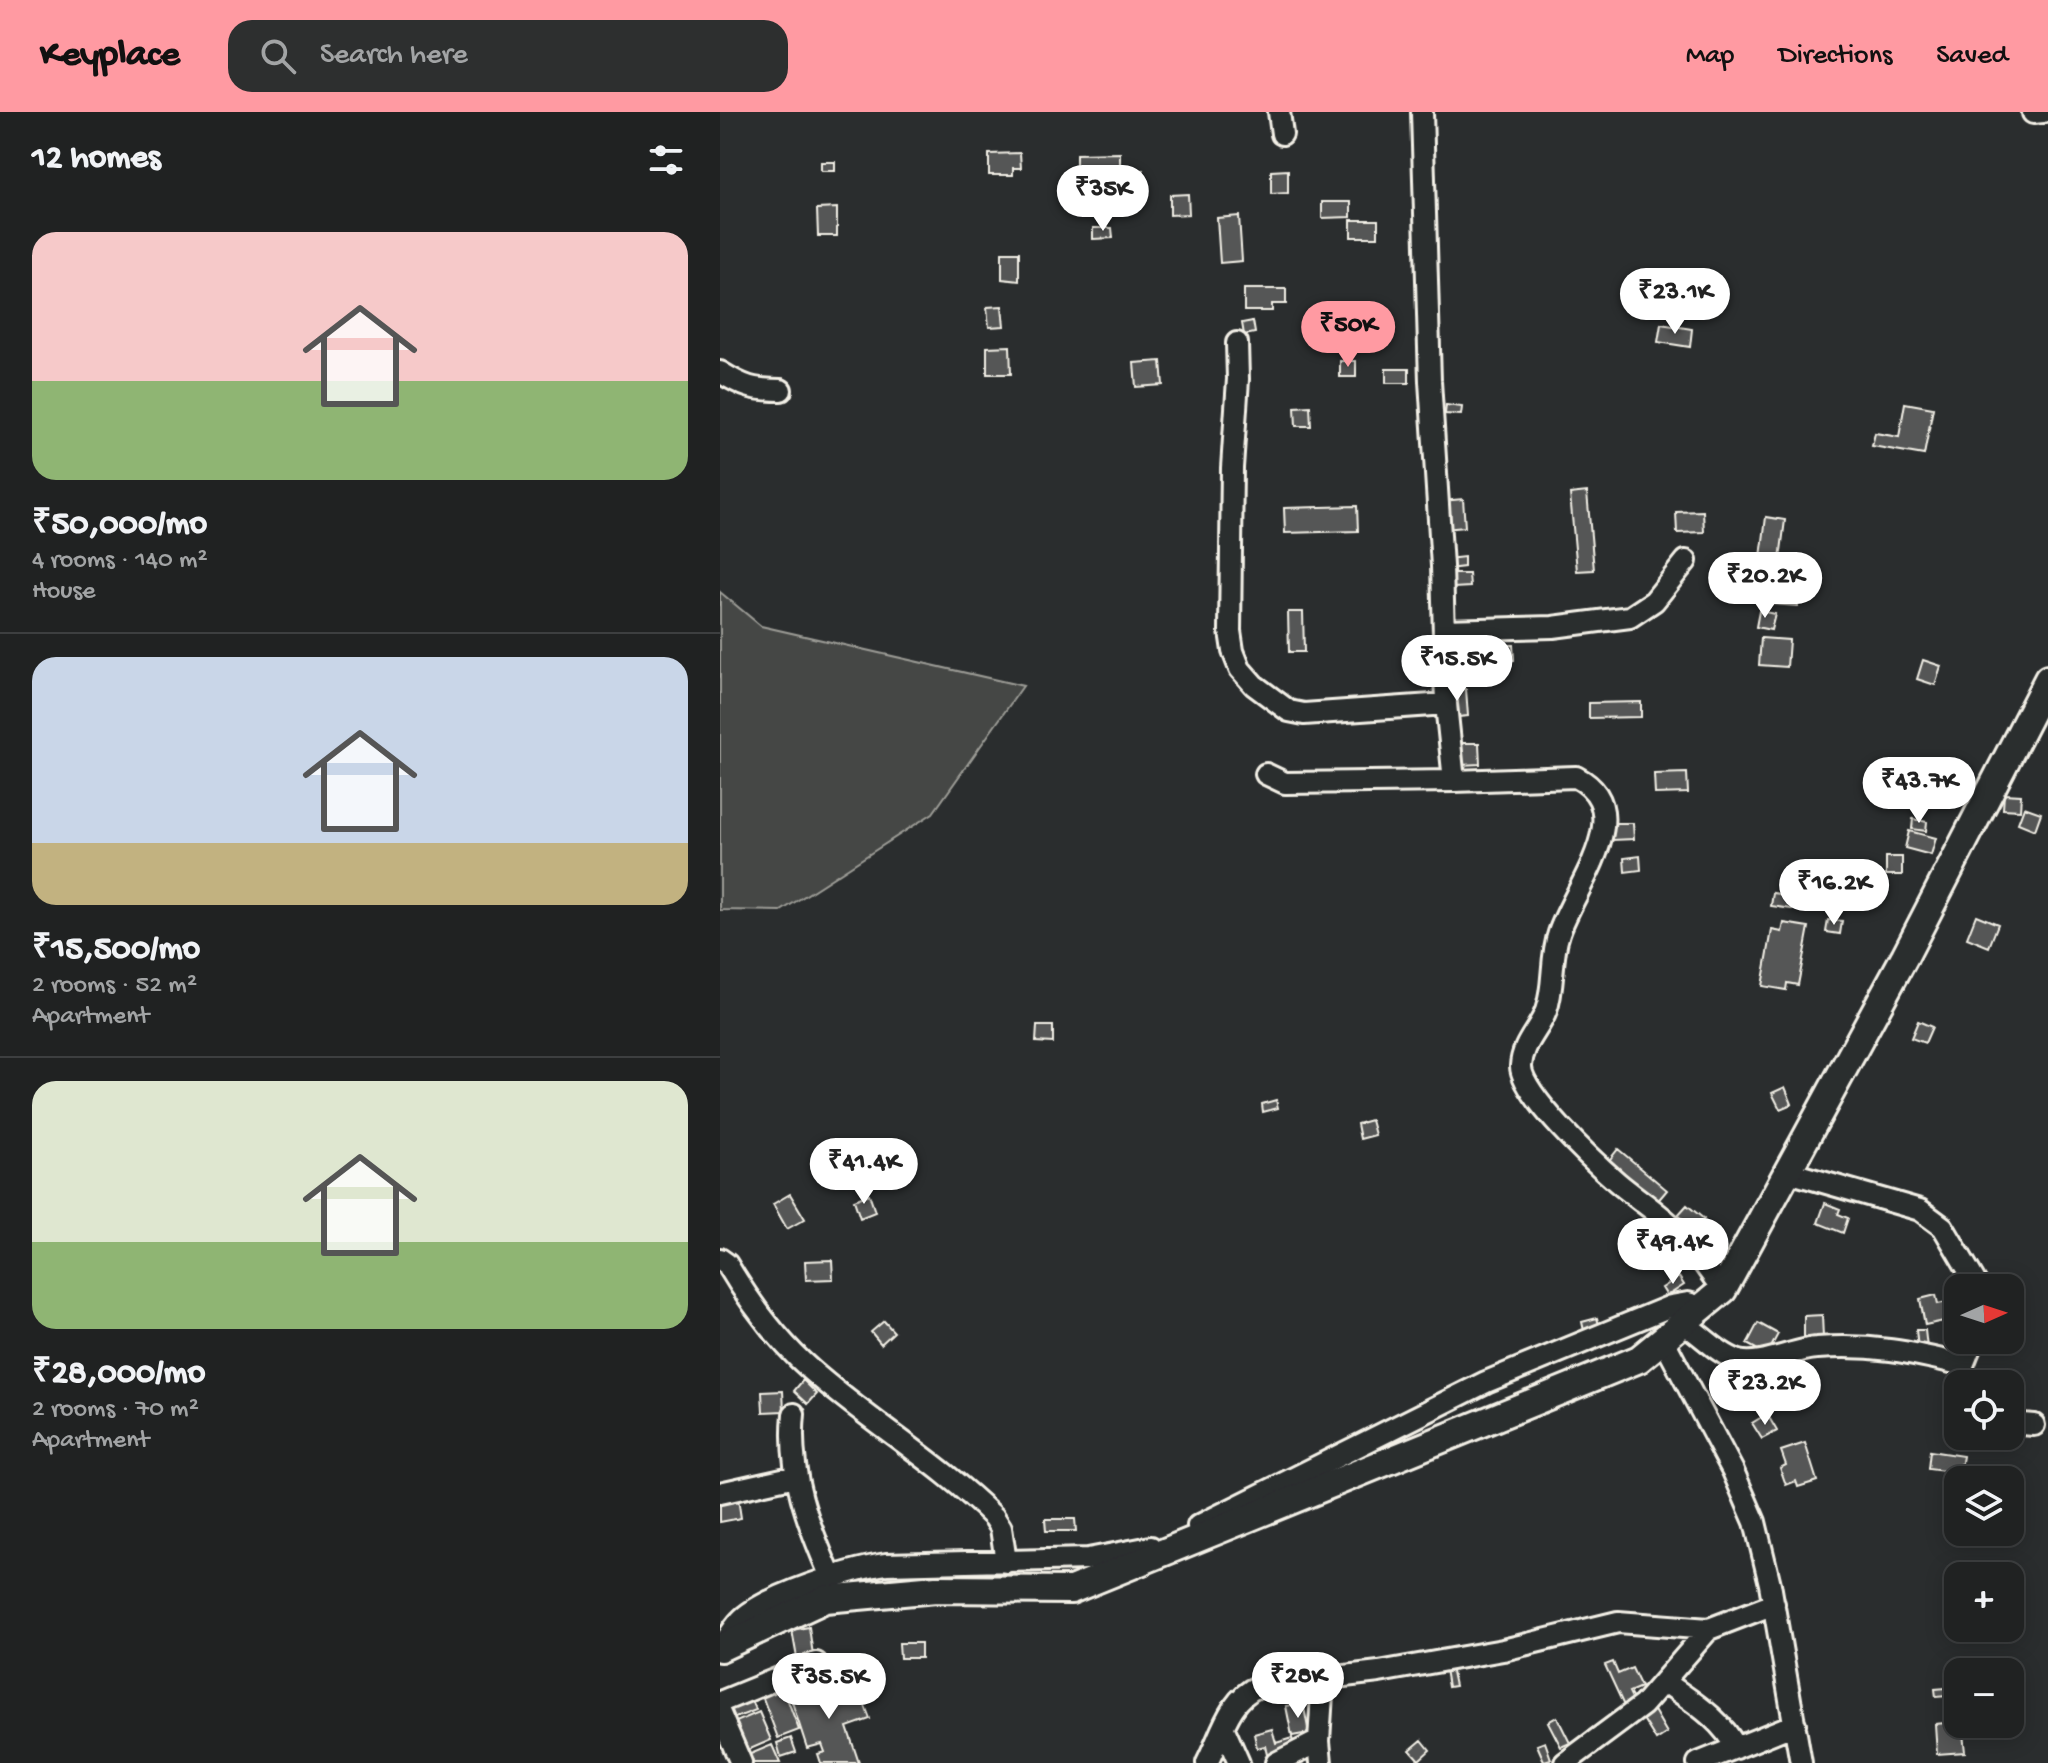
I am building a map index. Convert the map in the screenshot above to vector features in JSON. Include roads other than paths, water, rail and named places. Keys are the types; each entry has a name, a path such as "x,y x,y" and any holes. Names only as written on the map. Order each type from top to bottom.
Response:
{"main road":[{"path":"721,1647 825,1599 936,1589 1071,1590 1639,1359 1723,1290 1905,956 2048,679"}],"street":[{"path":"1279,112 1282,134"},
{"path":"1422,112 1429,368 1446,704 1454,781"},
{"path":"2033,113 2043,112"},
{"path":"1237,343 1230,631 1240,669 1266,695 1297,713 1446,704"},
{"path":"720,372 747,388 781,390"},
{"path":"1444,630 1553,627 1630,617 1654,601 1686,561"},
{"path":"1266,774 1285,783 1576,777 1587,783 1602,803 1605,828 1560,929 1551,963 1548,1005 1526,1046 1521,1073 1532,1094 1601,1168 1678,1231 1723,1290"},
{"path":"1788,1172 1920,1210 1943,1227 1971,1274"},
{"path":"720,1259 727,1264 768,1324 812,1371 931,1462 994,1517 1001,1528 1006,1562"},
{"path":"721,1647 740,1620 752,1611 831,1577 886,1564 1088,1559 1163,1544 1515,1369 1671,1306 1688,1303 1682,1323 1733,1471 1755,1522 1774,1604 1801,1763"},
{"path":"1682,1323 1720,1350 1746,1362 1803,1349 1853,1346 1903,1350 1953,1370"},
{"path":"794,1414 791,1447 796,1476 808,1523 831,1577"},
{"path":"2024,1424 2034,1425"},
{"path":"720,1493 796,1476"},
{"path":"1207,1763 1235,1703 1259,1686 1379,1672 1503,1650 1618,1622 1709,1629 1774,1604"},
{"path":"1565,1763 1635,1711 1665,1682 1709,1629"},
{"path":"720,1702 816,1663"},
{"path":"1321,1763 1319,1741 1323,1678"},
{"path":"1665,1682 1709,1714 1728,1733 1736,1748"},
{"path":"720,1714 741,1763"},
{"path":"1698,1763 1795,1724"},
{"path":"1224,1729 1239,1763"},
{"path":"1276,1763 1319,1741"}]}
